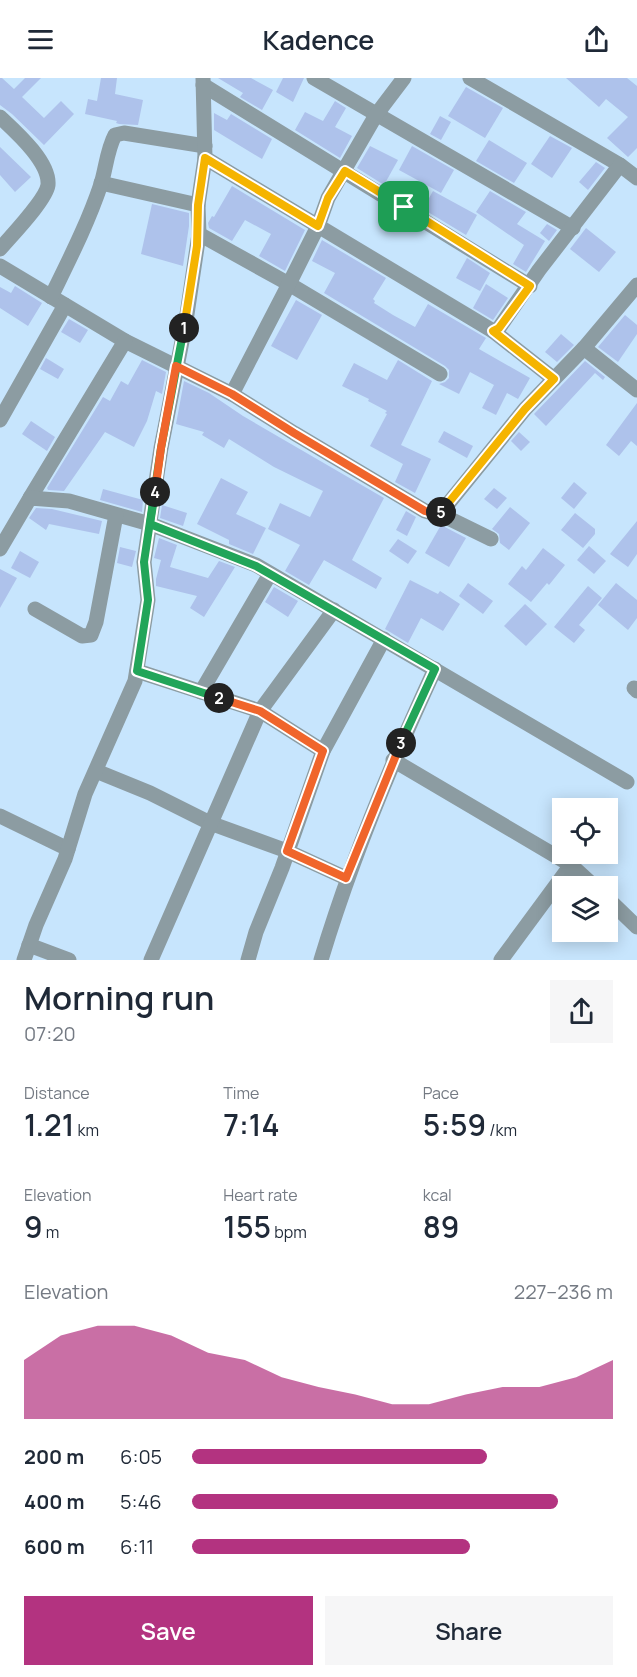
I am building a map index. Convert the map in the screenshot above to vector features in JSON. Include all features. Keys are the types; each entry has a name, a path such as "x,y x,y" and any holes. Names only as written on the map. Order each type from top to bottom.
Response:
{"street":[{"path":"314,78 573,228"},
{"path":"232,394 318,226 328,198 376,115 404,78"},
{"path":"470,78 620,165 637,178"},
{"path":"69,960 27,953 68,849 85,794 131,690 137,671 148,600 144,562 161,448 186,321 199,234 198,205 205,152 203,81"},
{"path":"203,81 530,286"},
{"path":"0,117 44,163 48,184 42,199 0,249"},
{"path":"51,297 102,183 110,144 115,135 124,133 205,152 318,226 493,331 554,379"},
{"path":"493,331 499,328 620,165"},
{"path":"102,183 198,205"},
{"path":"199,234 289,284 440,374"},
{"path":"0,266 125,341 232,394 425,511 491,539"},
{"path":"439,515 525,409 584,348 637,285"},
{"path":"0,420 65,305"},
{"path":"0,549 125,341"},
{"path":"584,348 636,388"},
{"path":"30,498 69,501 150,524 256,566 627,782"},
{"path":"35,609 82,636 90,635 96,622 116,514"},
{"path":"201,692 270,574"},
{"path":"151,960 260,711 334,610"},
{"path":"248,960 256,932 323,751 384,639"},
{"path":"324,959 346,878 393,760 435,669"},
{"path":"137,671 260,711 323,751"},
{"path":"393,760 571,865 583,876"},
{"path":"96,771 150,793 210,823 287,851 346,878"},
{"path":"0,816 68,849"},
{"path":"501,960 571,865"},
{"path":"618,909 637,927"}],"building":[{"path":"0,78 14,89 25,78 41,78 22,97 44,118 61,101 74,114 44,145 0,105"},
{"path":"101,78 117,78 115,94 143,100 138,125 119,124 116,123 117,121 85,114 88,99 97,101"},
{"path":"218,78 251,78 273,90 262,110 240,97 243,93"},
{"path":"283,78 304,78 293,102 276,92"},
{"path":"566,78 627,78 637,86 637,148 628,157 607,138 628,117 606,99 599,107"},
{"path":"466,87 503,108 485,138 448,116"},
{"path":"335,101 346,108 335,127 352,136 340,158 295,130 305,112 323,121"},
{"path":"214,113 227,120 231,114 272,139 262,159 214,130"},
{"path":"440,116 451,122 441,140 430,134"},
{"path":"550,136 572,148 552,178 531,164"},
{"path":"489,140 527,163 514,183 476,161"},
{"path":"370,146 398,160 384,185 357,168"},
{"path":"412,146 454,170 441,193 399,170"},
{"path":"0,147 31,177 15,192 0,175"},
{"path":"596,162 605,168 588,190 579,182"},
{"path":"232,186 305,230 285,271 259,256 271,234 245,220 232,241 209,228 208,223"},
{"path":"433,191 477,215 466,235 423,209"},
{"path":"490,191 526,212 517,224 545,241 526,272 513,264 524,245 476,212"},
{"path":"152,204 189,213 183,266 141,254"},
{"path":"547,224 557,230 549,241 540,233"},
{"path":"586,228 616,252 599,272 570,249"},
{"path":"322,240 386,278 373,299 374,303 393,315 415,327 428,304 486,338 479,349 530,378 518,399 507,393 496,415 482,408 494,385 470,372 459,394 439,384 449,378 449,370 445,366 324,293 335,273 312,261"},
{"path":"467,258 490,273 480,291 456,278"},
{"path":"486,284 508,298 493,320 473,308"},
{"path":"15,286 42,303 28,326 0,308 0,287 11,293"},
{"path":"296,300 322,315 297,360 271,346"},
{"path":"625,315 637,325 637,334 618,362 598,347"},
{"path":"69,319 88,330 80,343 61,332"},
{"path":"561,334 574,345 557,362 545,352"},
{"path":"46,358 64,369 58,379 40,369"},
{"path":"142,360 166,372 162,394 156,391 147,421 134,447 105,432 64,491 48,490 47,488 103,397 110,401 121,381 128,385"},
{"path":"398,360 432,381 401,445 431,459 415,493 395,482 403,464 370,446 387,411 342,386 354,363 387,380"},
{"path":"585,361 605,377 603,380 595,373 546,426 534,414"},
{"path":"184,381 209,393 243,416 384,498 352,560 382,578 376,589 324,560 309,585 285,571 300,545 268,529 280,503 310,517 323,491 274,467 229,439 224,448 202,435 204,432 176,424"},
{"path":"637,403 637,446 631,441 619,456 606,445"},
{"path":"31,421 55,437 47,451 22,434"},
{"path":"444,431 473,446 467,458 438,442"},
{"path":"519,432 530,442 521,451 511,441"},
{"path":"221,478 248,492 236,514 266,528 253,554 229,544 229,540 197,524"},
{"path":"574,482 587,493 574,509 561,498"},
{"path":"494,488 507,498 497,509 484,499"},
{"path":"103,489 143,500 142,512 100,500"},
{"path":"162,505 187,513 183,526 160,518"},
{"path":"510,507 530,523 509,550 500,543 499,534 492,529"},
{"path":"36,508 52,509 102,521 99,534 49,524 46,530 29,518"},
{"path":"406,511 416,517 407,536 396,530"},
{"path":"575,513 595,529 595,534 583,548 561,530"},
{"path":"637,521 637,554 628,567 610,554"},
{"path":"441,525 466,538 449,567 425,553"},
{"path":"159,538 177,545 170,567 208,578 219,561 235,567 204,617 190,608 197,596 156,586 161,560 154,558"},
{"path":"398,539 417,551 408,564 389,551"},
{"path":"589,546 606,561 594,574 577,560"},
{"path":"120,547 136,551 132,567 117,563"},
{"path":"543,548 565,565 531,602 508,584 522,566 526,570"},
{"path":"20,551 39,562 30,578 11,568"},
{"path":"0,569 17,578 0,608"},
{"path":"410,580 438,594 440,591 460,604 443,631 421,618 408,643 385,629"},
{"path":"468,583 493,601 483,614 459,596"},
{"path":"616,583 637,600 637,618 628,630 598,605"},
{"path":"588,586 602,598 579,625 585,630 574,643 554,627"},
{"path":"274,587 298,601 288,617 265,602"},
{"path":"525,604 547,624 526,646 504,626"}],"route":[{"path":"404,207 345,171 328,198 318,226 205,158 198,205 199,234 186,321 176,366 161,448 144,562 148,600 137,671 260,711 323,751 287,851 346,878 393,760 435,669 256,566 150,524 176,366 232,394 425,511 439,515 525,409 554,379 493,331 499,328 530,286 404,207"}]}
